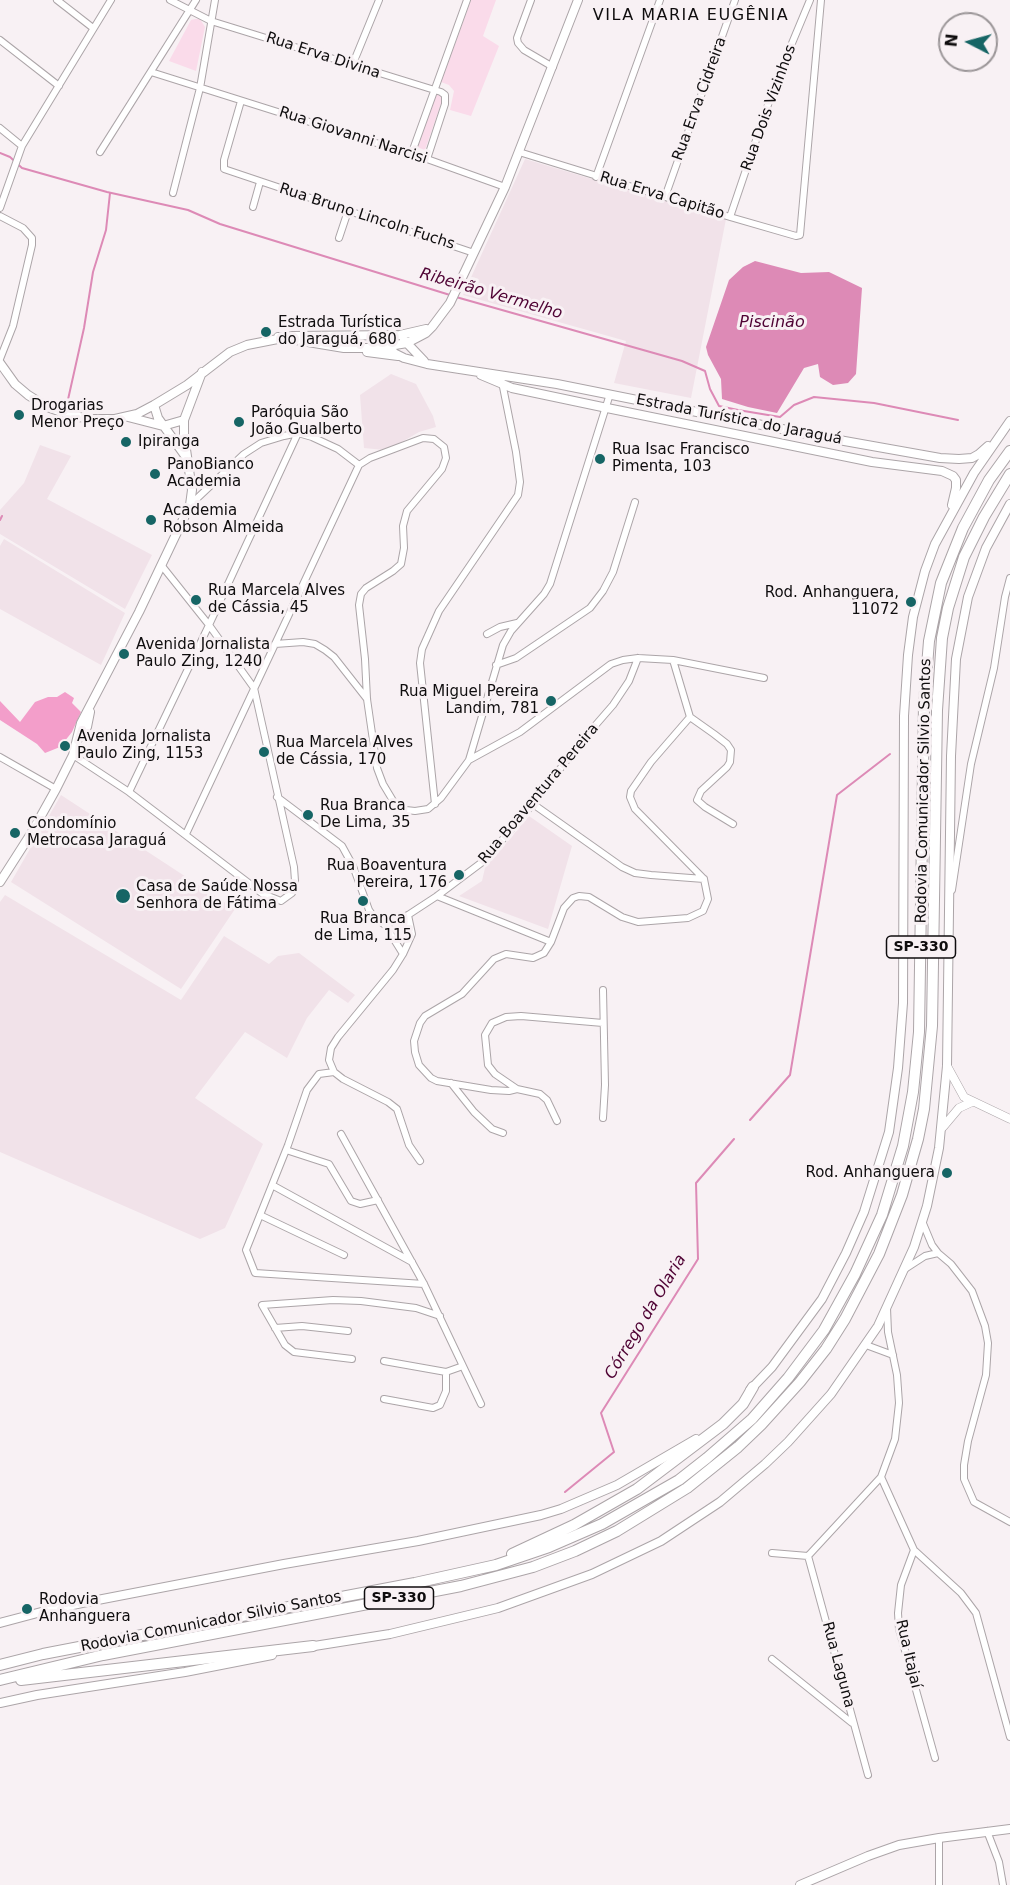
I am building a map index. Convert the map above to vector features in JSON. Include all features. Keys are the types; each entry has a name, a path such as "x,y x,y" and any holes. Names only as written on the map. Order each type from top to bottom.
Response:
{"highway":[{"name":"Rodovia Comunicador Silvio Santos","path":"0,1665 77,1647 415,1583 496,1565 549,1547 602,1524 656,1495 708,1458 752,1419 805,1356 841,1303 882,1215 895,1175 909,1115 916,1070 920,995 924,704 932,621 941,583 963,528 989,480 1010,451"},
{"name":"Rodovia Comunicador Silvio Santos","path":"0,1682 103,1655 461,1586 533,1567 575,1551 617,1531 687,1488 738,1448 800,1382 826,1349 845,1319 879,1254 902,1195 918,1139 924,1109 932,1026 937,710 942,638 948,608 964,557 984,517 1010,474"},
{"path":"496,1565 513,1553 574,1525 637,1489 723,1424 743,1404 753,1388"},
{"path":"0,1682 313,1646"}],"main road":[{"path":"278,337 355,349 407,343 426,333 432,327 450,303 506,187 578,0"},
{"path":"128,417 154,405 187,385 230,352 247,345 278,337 396,335 432,327"},
{"path":"396,335 427,364"},
{"path":"396,335 390,341 390,346 398,356"},
{"name":"Estrada Turística do Jaraguá","path":"355,349 472,372 607,408 872,462 948,473 956,480 956,488 946,522"},
{"path":"0,361 15,384 28,395 47,407 73,416 92,419 128,417 163,426 184,420"},
{"path":"0,882 56,789 77,741 87,727 91,707 162,566 189,505 192,490 184,420 202,372"},
{"name":"Estrada Turística do Jaraguá","path":"502,380 610,394 833,439 948,459 966,459 979,454 999,435"},
{"path":"187,385 192,388 193,395"},
{"path":"154,405 158,418 187,458"},
{"path":"0,1623 72,1605 470,1531 561,1509 639,1474 700,1437 753,1388 772,1367 822,1299 846,1253 864,1212 889,1132 898,1068 903,1003 903,758 908,655 913,617 935,544 999,435 1010,421"},
{"path":"0,1703 47,1693 206,1669 313,1646 401,1631 498,1608 592,1574 661,1541 720,1502 765,1464 831,1394 866,1345 887,1308 905,1269 922,1221 934,1176 943,1128 947,1066 951,746 956,659 968,597 986,548 1010,504"},
{"path":"800,1885 884,1850 939,1838 1010,1829"}],"street":[{"path":"57,0 93,28"},
{"path":"0,208 21,149 111,0"},
{"name":"Rua Erva Divina","path":"170,0 211,21 434,91"},
{"path":"100,152 196,0"},
{"path":"173,193 200,88 215,0"},
{"path":"352,66 378,0"},
{"path":"411,155 466,0"},
{"path":"531,0 517,38 518,43 524,50 553,67"},
{"path":"596,177 660,0"},
{"name":"Rua Erva Cidreira","path":"665,197 735,0"},
{"name":"Rua Dois Vizinhos","path":"730,217 775,84 810,0"},
{"name":"Rua Erva Capitão","path":"519,152 730,217 796,236 800,235 821,0"},
{"path":"0,40 59,86"},
{"name":"Rua Giovanni Narcisi","path":"151,72 427,159 506,187"},
{"path":"427,159 445,100 445,95 434,91"},
{"name":"Rua Bruno Lincoln Fuchs","path":"241,101 223,167 226,170 474,253"},
{"path":"0,128 21,149"},
{"path":"253,207 260,182"},
{"path":"339,238 348,211"},
{"path":"0,216 23,228 32,238 32,245 12,326 0,361"},
{"path":"435,804 420,663 422,649 440,610 518,495 516,452 502,380"},
{"path":"186,834 359,465 370,458 423,438 440,442 446,452 442,469 407,511 403,526 404,548 401,564 366,588 361,594 359,605 367,699 377,768 388,795 395,804 406,810 415,811 428,809 435,804 454,783 469,760 503,645 518,622 544,594 550,584 610,394"},
{"path":"189,505 244,454 261,443 284,436 298,434 325,442 359,465"},
{"path":"129,792 298,434"},
{"path":"496,665 516,658 590,608 603,591 613,572 635,502"},
{"path":"73,754 186,834 263,894 281,902 292,893 295,881 294,867 254,688 209,625 162,566"},
{"path":"949,909 971,764 994,668 1010,578"},
{"path":"487,634 500,627 518,622"},
{"path":"275,644 303,642 315,644 334,657 367,699"},
{"path":"469,760 519,732 611,664 638,658 673,660 764,678"},
{"name":"Rua Boaventura Pereira","path":"385,925 408,915 438,896 485,860 613,705 629,681 638,658"},
{"path":"673,660 690,717 727,744 731,750 727,767 697,797 705,807 733,824"},
{"path":"557,1121 547,1100 540,1094 517,1089 501,1091 437,1082 424,1073 419,1065 414,1041 425,1016 462,994 494,959 511,954 538,957 544,954 564,908 573,898 589,897 622,917 638,922 688,918 703,911 708,899 704,879 635,809 630,797 631,791 651,762 690,717"},
{"path":"0,757 56,789"},
{"path":"277,797 342,846 353,866 369,910 385,925 403,954"},
{"path":"533,804 622,867 634,873 704,879"},
{"path":"438,896 551,942"},
{"path":"408,915 412,934 403,954 332,1048 329,1060 334,1072 343,1079 398,1109 409,1145 420,1161"},
{"path":"603,990 605,1085 603,1118"},
{"path":"517,1089 495,1074 488,1065 484,1035 492,1023 506,1017 521,1016 603,1023"},
{"path":"947,1066 961,1093 972,1102 1010,1119"},
{"path":"334,1072 319,1074 307,1090 246,1250 255,1273 424,1284"},
{"path":"450,1083 474,1112 492,1129 503,1133"},
{"path":"943,1128 959,1108 972,1102"},
{"path":"341,1134 424,1284 482,1404"},
{"path":"286,1150 329,1164 351,1201 360,1204 378,1200"},
{"path":"272,1185 412,1262"},
{"path":"260,1215 344,1255"},
{"path":"922,1221 932,1245 951,1264 972,1291 986,1326 988,1343 986,1375 968,1441 964,1479 974,1502 1010,1522"},
{"path":"905,1269 926,1256 938,1253"},
{"path":"352,1359 294,1352 285,1345 261,1305 333,1300 361,1301 416,1308 440,1316"},
{"path":"772,1553 808,1556 881,1477 891,1455 898,1421 897,1375 888,1332 887,1308"},
{"path":"275,1328 302,1326 348,1331"},
{"path":"866,1345 893,1355"},
{"path":"384,1361 446,1372 463,1366"},
{"path":"384,1399 433,1408 440,1405 446,1391 446,1372"},
{"path":"881,1477 914,1550 961,1593 976,1613 1010,1737"},
{"name":"Rua Itajaí","path":"914,1550 901,1585 898,1613 900,1629 935,1758"},
{"name":"Rua Laguna","path":"808,1556 868,1775"},
{"path":"772,1659 853,1724"},
{"path":"834,1708 848,1701"},
{"path":"987,1831 999,1862 1004,1885"},
{"path":"939,1838 939,1885"}],"shaded area":[{"path":"471,0 496,0 483,36 499,46 471,116 450,110 454,91 449,85 441,82"},
{"path":"200,19 205,27 196,71 169,61 191,20"},
{"path":"436,92 443,94 443,98 425,150 417,147"},
{"path":"525,159 726,219 691,398 614,383 626,341 463,295"},
{"path":"391,374 416,384 433,416 436,427 419,432 384,450 364,448 360,395"},
{"path":"40,445 71,456 47,499 152,555 125,609 0,534 0,510 24,483"},
{"path":"4,539 125,613 101,665 0,609 0,546"},
{"path":"65,692 74,698 72,703 81,712 72,732 60,747 45,753 37,744 0,720 0,701 20,722 35,702 48,697 57,697"},
{"name":"Casa de Saúde Nossa Senhora de Fátima","path":"61,795 235,909 181,989 11,882"},
{"path":"529,816 572,846 548,929 459,896 482,881 485,868"},
{"path":"5,895 181,1000 224,936 269,964 278,956 299,953 355,995 348,1003 329,990 307,1018 287,1058 245,1032 195,1098 263,1144 225,1228 200,1239 0,1152 0,902"}],"water":[{"name":"Piscinão","path":"755,261 801,273 829,272 862,288 856,374 848,383 833,385 820,377 818,364 804,368 777,413 722,399 721,379 706,347 729,280 743,267"}],"waterway":[{"name":"Ribeirão Vermelho","path":"0,153 10,157 22,168 107,192 188,210 220,224 450,295"},
{"path":"67,404 84,328 93,272 106,230 110,193"},
{"name":"Ribeirão Vermelho","path":"456,297 682,361 705,371 710,389 719,406 780,417 794,405 814,397 874,403 958,420"},
{"path":"0,520 2,516"},
{"name":"Córrego da Olaria","path":"750,1120 790,1075 837,795 890,754"},
{"name":"Córrego da Olaria","path":"565,1492 614,1452 601,1413 698,1259 696,1183 734,1139"}],"place":[{"name":"Estrada Turística do Jaraguá, 680","path":"266,332"},
{"name":"Drogarias Menor Preço","path":"19,415"},
{"name":"Paróquia São João Gualberto","path":"239,422"},
{"name":"Ipiranga","path":"126,442"},
{"name":"Rua Isac Francisco Pimenta, 103","path":"600,459"},
{"name":"PanoBianco Academia","path":"155,474"},
{"name":"Academia Robson Almeida","path":"151,520"},
{"name":"Rua Marcela Alves de Cássia, 45","path":"196,600"},
{"name":"Rod. Anhanguera, 11072","path":"911,602"},
{"name":"Avenida Jornalista Paulo Zing, 1240","path":"124,654"},
{"name":"Rua Miguel Pereira Landim, 781","path":"551,701"},
{"name":"Avenida Jornalista Paulo Zing, 1153","path":"65,746"},
{"name":"Rua Marcela Alves de Cássia, 170","path":"264,752"},
{"name":"Rua Branca De Lima, 35","path":"308,815"},
{"name":"Condomínio Metrocasa Jaraguá","path":"15,833"},
{"name":"Rua Boaventura Pereira, 176","path":"459,875"},
{"name":"Casa de Saúde Nossa Senhora de Fátima","path":"123,896"},
{"name":"Rua Branca de Lima, 115","path":"363,901"},
{"name":"Rod. Anhanguera","path":"947,1173"},
{"name":"Rodovia Anhanguera","path":"27,1609"}],"district":[{"name":"VILA MARIA EUGÊNIA","path":"691,16"}]}
